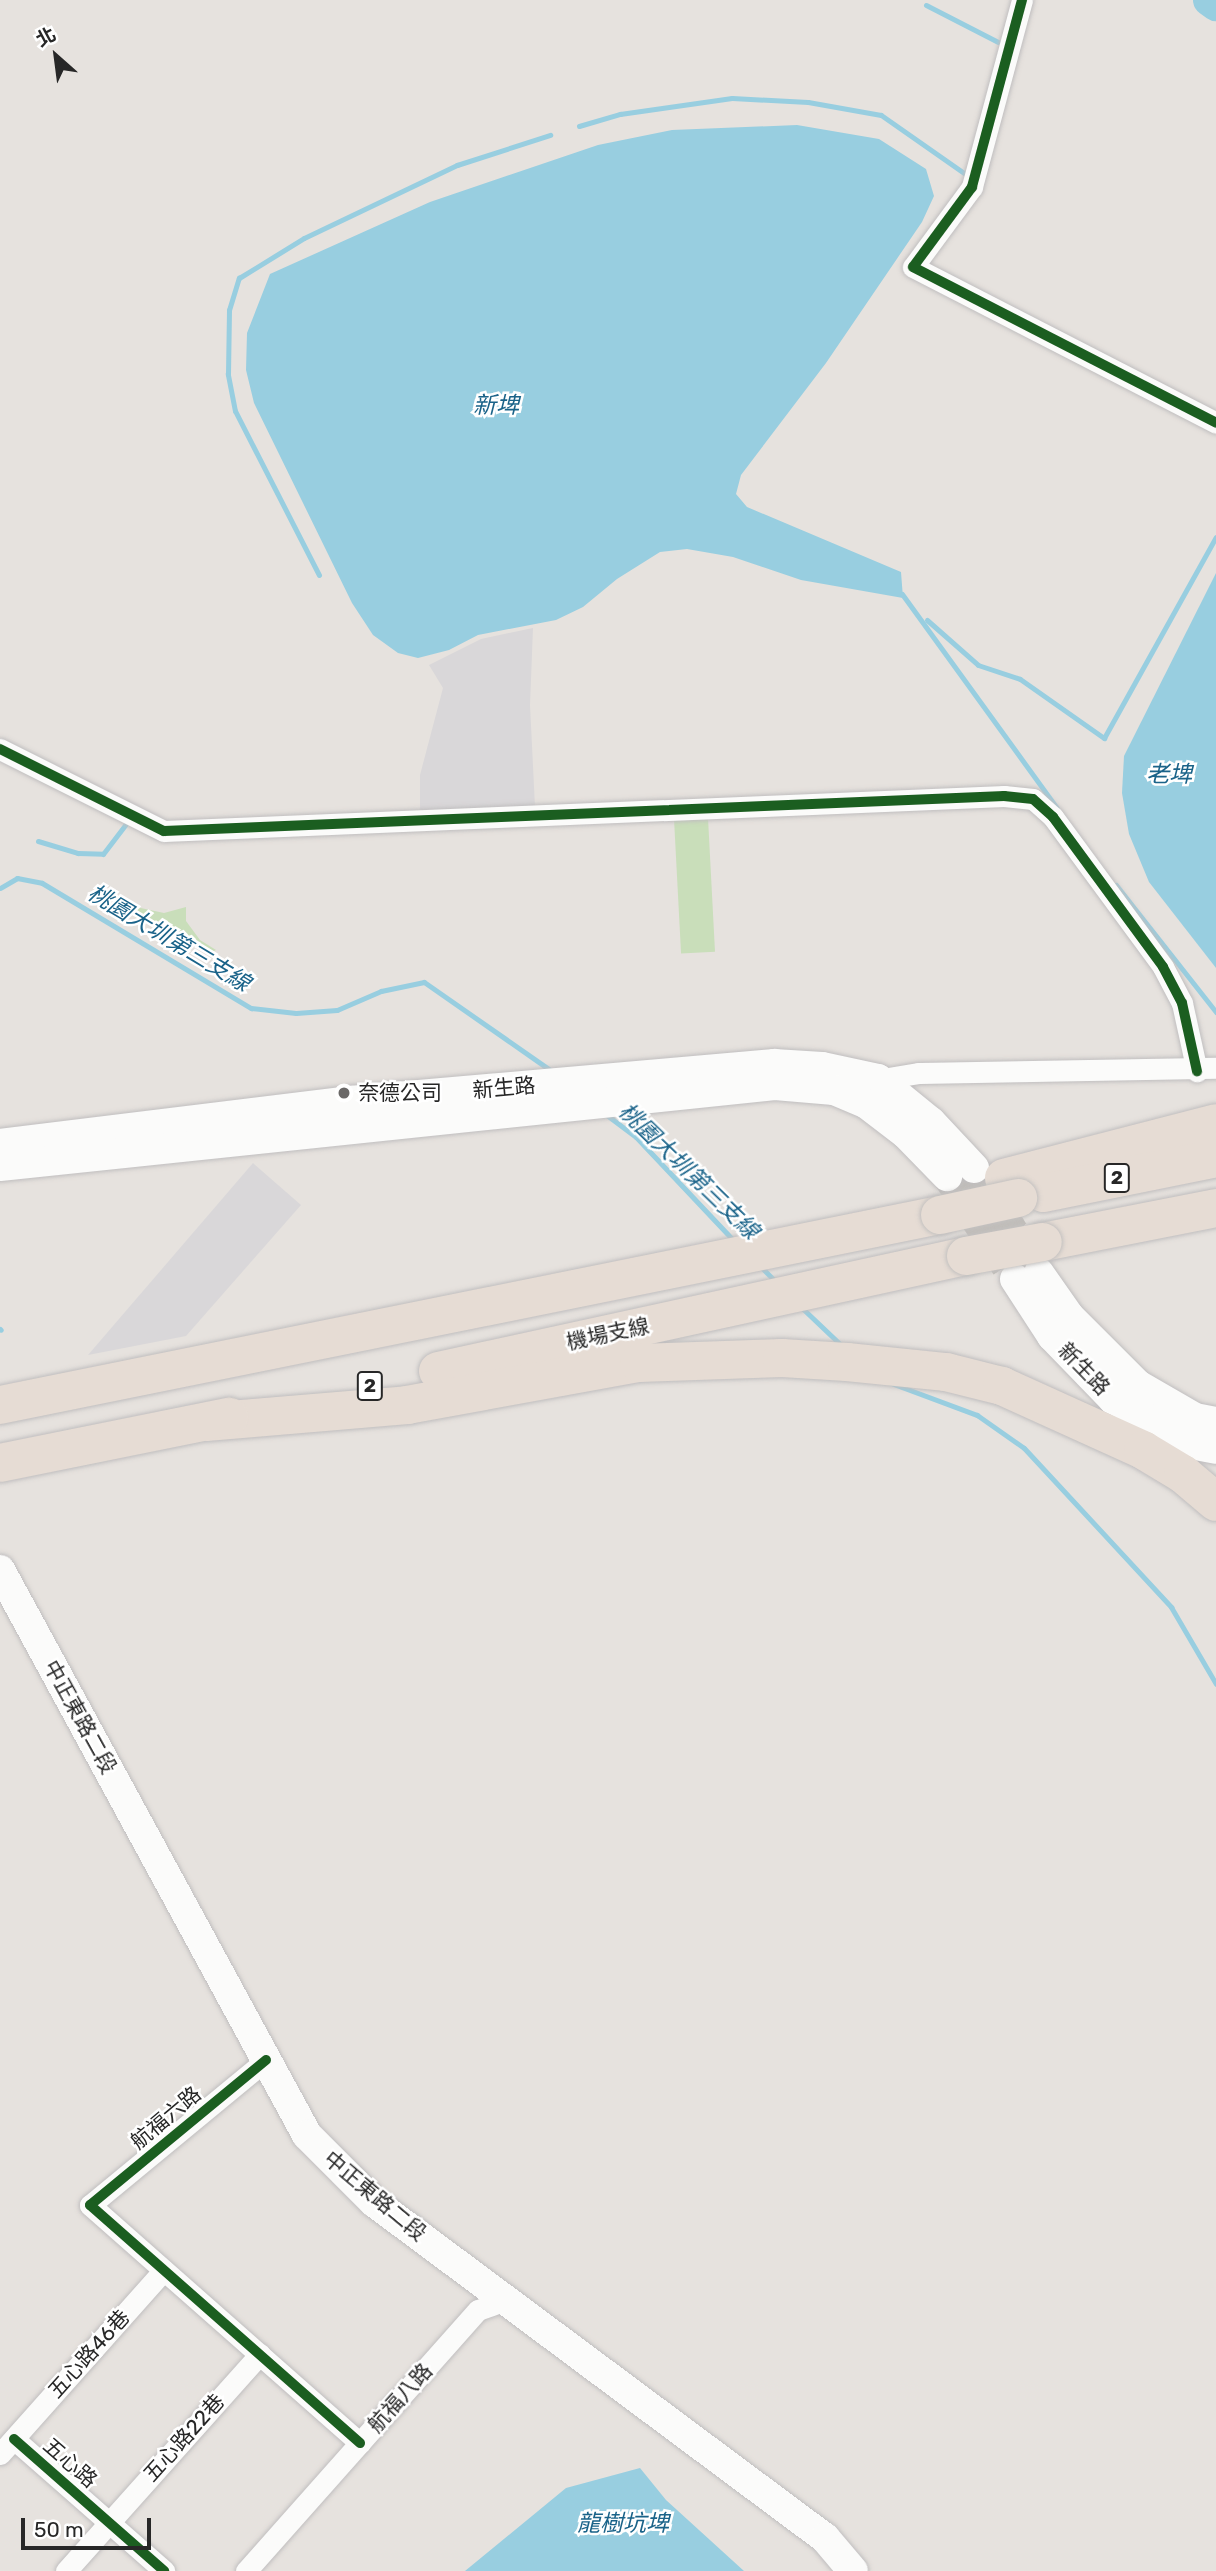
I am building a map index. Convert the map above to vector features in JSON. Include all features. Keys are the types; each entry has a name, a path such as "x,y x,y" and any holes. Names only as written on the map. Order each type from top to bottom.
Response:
{"highway":[{"path":"968,1189 1216,1123"},
{"name":"2","path":"0,1405 699,1262 788,1242 968,1189 1216,1157"},
{"name":"機場支線","path":"0,1463 206,1422 966,1256 1032,1265 1216,1208"},
{"path":"206,1422 407,1405 639,1363 782,1358 946,1373 1002,1386 1143,1450 1183,1474 1216,1502"},
{"path":"1143,1450 1216,1526"}],"main road":[{"name":"新生路","path":"0,1166 636,1087 774,1064 822,1067 878,1079 932,1122 968,1189"},
{"name":"新生路","path":"636,1087 775,1085 834,1090 867,1104 906,1133 968,1189"},
{"name":"新生路","path":"0,1144 350,1101 537,1098"},
{"name":"新生路","path":"1032,1265 1069,1317 1138,1385 1195,1418 1216,1422"},
{"name":"新生路","path":"1032,1265 1052,1336 1113,1399 1196,1445 1216,1449"},
{"name":"中正東路二段","path":"0,1570 307,2135 333,2165 506,2300 825,2538 853,2571"}],"street":[{"path":"1022,0 972,187 913,267 1216,423"},
{"path":"0,749 164,831 1004,796 1033,799 1053,817 1163,967 1182,1003 1206,1069 919,1073 878,1079 834,1090"},
{"name":"航福六路","path":"164,2270 90,2205 266,2060"},
{"path":"164,2270 360,2443"},
{"name":"五心路46巷","path":"7,2446 164,2270"},
{"name":"航福八路","path":"246,2571 478,2310 506,2300"},
{"name":"五心路22巷","path":"66,2571 260,2354"},
{"name":"五心路","path":"7,2446 109,2523 164,2571"}],"shaded area":[{"path":"533,628 530,705 535,807 420,813 420,775 443,688 429,665 481,639"},
{"path":"253,1163 301,1205 186,1336 88,1355"}],"green space":[{"path":"708,818 715,952 681,954 674,820"},
{"path":"136,907 164,913 186,907 186,921 200,940 216,950 210,953 136,918 130,910"}],"water":[{"name":"新埤","path":"797,125 879,139 926,169 934,196 922,222 826,363 741,475 736,494 747,507 901,572 903,598 801,580 733,557 687,549 660,552 617,579 583,607 556,620 478,635 449,650 418,658 398,653 373,635 352,603 254,403 246,370 247,333 270,274 430,202 598,145 672,130"},
{"name":"老埤","path":"1216,573 1216,968 1149,882 1129,834 1122,793 1124,756"},
{"name":"龍樹坑埤","path":"640,2468 666,2500 744,2571 465,2571 566,2488"}],"waterway":[{"path":"1209,0 1216,5"},
{"path":"926,5 998,42"},
{"path":"579,126 620,114 732,98 808,102 881,115 968,176"},
{"path":"319,575 235,411 228,374 229,310 239,278 304,238 457,165 550,135"},
{"path":"927,620 978,665 1020,679 1104,738 1216,537"},
{"path":"902,594 1057,808"},
{"path":"38,841 78,853 103,854 129,820"},
{"name":"桃園大圳第三支線","path":"0,888 17,878 42,883 251,1008 296,1013 337,1010 381,991 424,982 553,1072"},
{"path":"1116,885 1216,1012"},
{"name":"桃園大圳第三支線","path":"604,1113 636,1137 734,1241"},
{"name":"桃園大圳第三支線","path":"761,1267 777,1283"},
{"name":"桃園大圳第三支線","path":"801,1307 842,1346"},
{"name":"桃園大圳第三支線","path":"891,1383 977,1415 1024,1448 1171,1607 1216,1684"}],"tunnel":[{"path":"974,1168 1033,1263"},
{"path":"947,1176 1006,1266"}],"cycle path":[{"path":"1022,0 972,187 913,267 1216,423"},
{"path":"0,749 164,831 1004,796 1033,799 1053,817 1163,967 1182,1003 1197,1071"},
{"path":"266,2060 90,2205 360,2443"},
{"path":"14,2439 164,2571"}],"place":[{"name":"奈德公司","path":"344,1093"}]}
